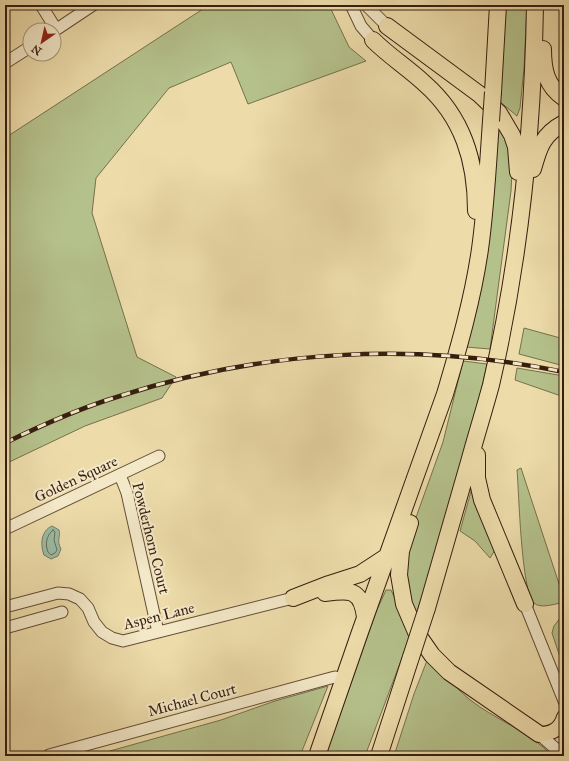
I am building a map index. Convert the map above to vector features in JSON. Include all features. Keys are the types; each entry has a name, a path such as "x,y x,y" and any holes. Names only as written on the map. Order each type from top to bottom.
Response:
{"highway":[{"path":"317,756 386,557 445,394 464,324 475,277 484,215 498,5"},
{"path":"379,756 427,608 482,418 506,313 522,210 532,100 535,5"},
{"path":"541,5 544,23 544,72 551,85 564,98"},
{"path":"387,26 479,94 503,118 512,135 516,147 522,210"},
{"path":"373,40 439,96 455,119 467,144 473,171 476,209 464,324"},
{"path":"522,210 540,147 549,132 564,123"},
{"path":"482,418 476,462 479,488 488,514 525,604"},
{"path":"420,462 412,516 404,542 399,567 402,594 408,614 421,640 443,666 456,677 539,734"},
{"path":"293,598 360,574 386,557"},
{"path":"293,598 346,590 358,598 363,607 365,617"},
{"path":"384,756 389,727"}],"main road":[{"path":"539,734 549,734 556,730 562,723 564,717"}],"street":[{"path":"41,5 51,22"},
{"path":"62,25 93,5"},
{"path":"351,5 361,26 373,40"},
{"path":"366,5 387,26"},
{"path":"5,63 22,52"},
{"name":"Golden Square","path":"5,529 160,456"},
{"name":"Powderhorn Court","path":"120,475 127,493 158,632"},
{"name":"Aspen Lane","path":"5,605 58,593 69,594 75,596 84,603 91,612 98,628 112,638 123,641 293,598"},
{"path":"525,604 564,701"},
{"path":"5,605 8,627 62,612"},
{"name":"Michael Court","path":"50,755 331,678 335,677 343,680"},
{"path":"539,734 564,756"}],"shaded area":[{"path":"209,5 329,5 349,47 366,61 248,104 231,62 169,88 96,178 92,213 137,357 176,377 162,398 85,426 5,464 5,138"},
{"path":"505,5 527,5 524,68 520,108 517,116 498,100"},
{"path":"496,122 501,126 513,154 511,191 490,349 466,347"},
{"path":"524,328 564,339 564,366 519,354"},
{"path":"463,361 487,364 480,397 434,563 416,614 410,599 406,570 414,523 443,442"},
{"path":"517,368 564,376 564,397 515,380"},
{"path":"521,468 563,596 561,603 540,606 534,603 530,595 523,561 520,519 517,470"},
{"path":"473,484 495,550 490,558 475,541 460,531"},
{"path":"386,590 391,590 411,634 365,756 326,754 376,612"},
{"path":"561,617 564,617 564,669 552,633 554,626"},
{"path":"428,658 469,699 523,733 543,747 552,756 394,756 414,694"},
{"path":"328,686 300,756 92,756 221,720 275,701"}],"water":[{"path":"52,526 59,530 59,543 61,549 58,556 51,559 44,555 42,538 48,528"}],"railway":[{"path":"5,443 61,417 120,396 174,380 229,368 284,360 340,355 396,354 452,356 508,362 564,372"}]}
